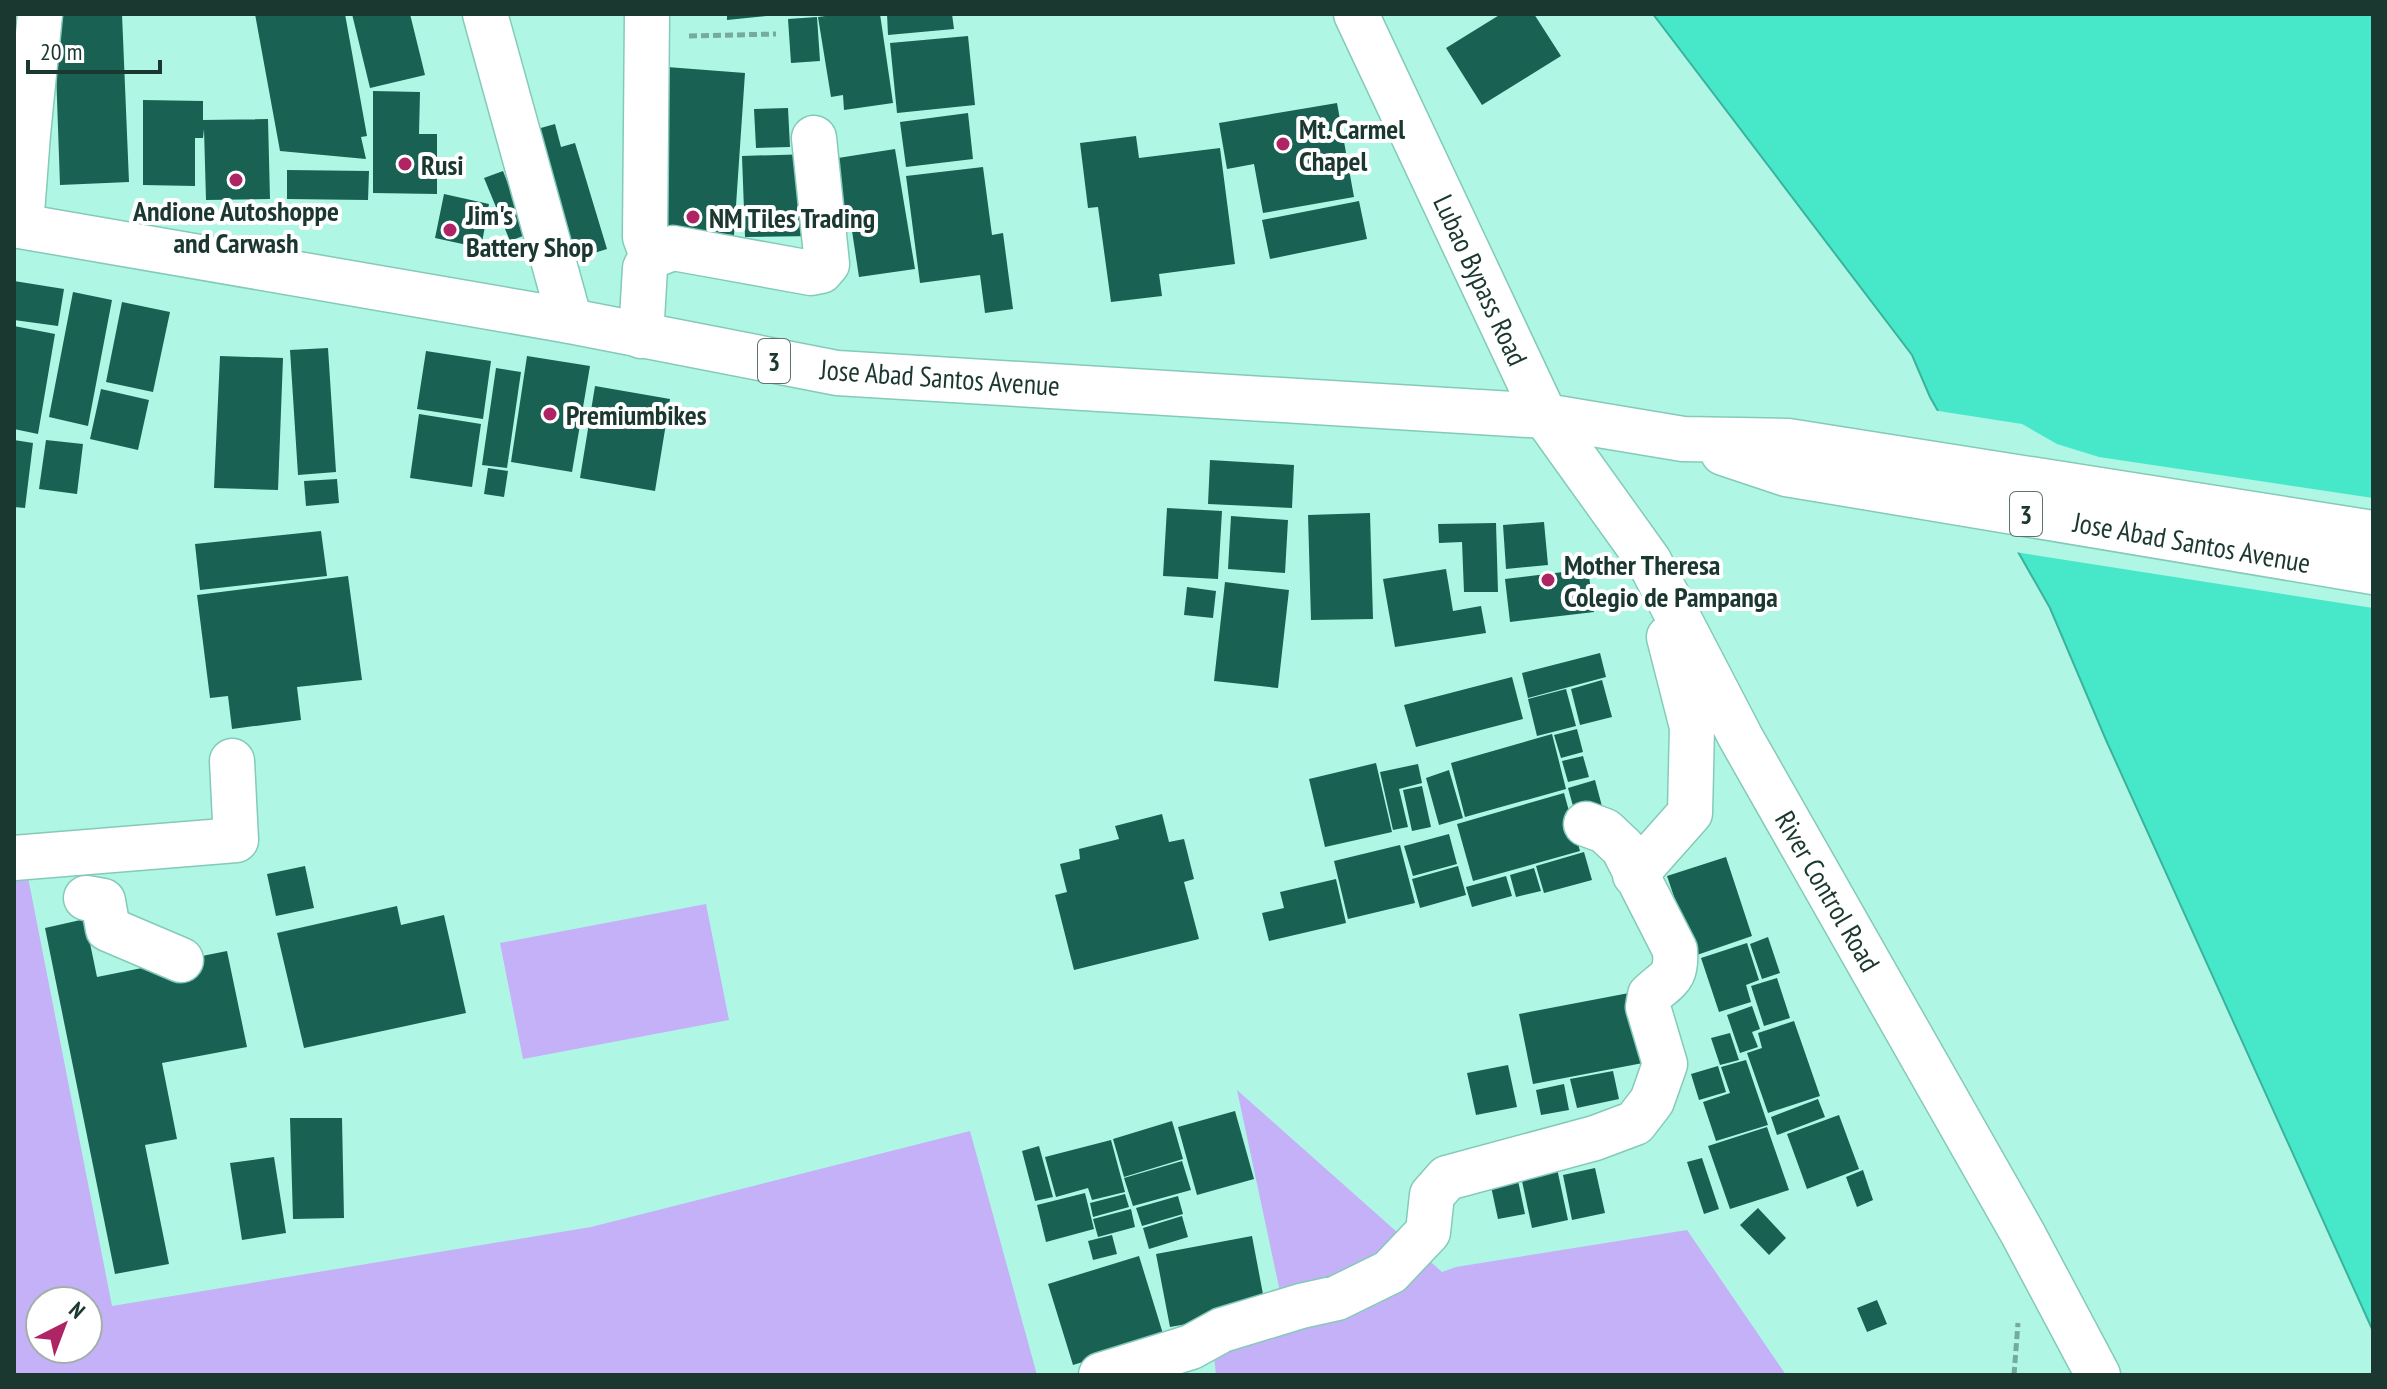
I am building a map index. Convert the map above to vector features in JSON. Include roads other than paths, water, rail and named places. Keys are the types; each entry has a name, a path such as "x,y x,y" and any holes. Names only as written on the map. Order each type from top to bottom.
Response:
{"main road":[{"path":"18,226 40,14"},
{"path":"485,14 570,321"},
{"name":"Lubao Bypass Road","path":"1356,14 1545,416"},
{"path":"647,26 645,237 652,256"},
{"path":"641,336 645,268 652,256 673,248 811,273 821,271 827,264 814,138"},
{"name":"Jose Abad Santos Avenue","path":"18,226 570,321 837,373 1545,416 1683,439 1788,441 2373,533"},
{"name":"River Control Road","path":"1545,416 1649,561 1741,738 2023,1234 2098,1375"},
{"name":"Jose Abad Santos Avenue","path":"1683,439 1786,474 2373,572"},
{"path":"1635,875 1690,813 1692,727 1649,561"},
{"path":"14,858 236,840 232,761"},
{"path":"1101,1375 1191,1347 1222,1330 1337,1298 1390,1272 1428,1232 1432,1195 1447,1178 1595,1138 1635,1123 1652,1101 1665,1064 1648,1007 1650,995 1670,980 1676,965 1675,950 1623,848 1605,831 1586,824"},
{"path":"67,855 90,918 103,901 108,929 181,960"}],"place":[{"name":"Mt. Carmel Chapel","path":"1283,144"},
{"name":"Rusi","path":"405,164"},
{"name":"Andione Autoshoppe and Carwash","path":"236,180"},
{"name":"NM Tiles Trading","path":"693,217"},
{"name":"Jim's Battery Shop","path":"450,230"},
{"name":"Premiumbikes","path":"550,414"},
{"name":"Mother Theresa Colegio de Pampanga","path":"1548,580"}]}
